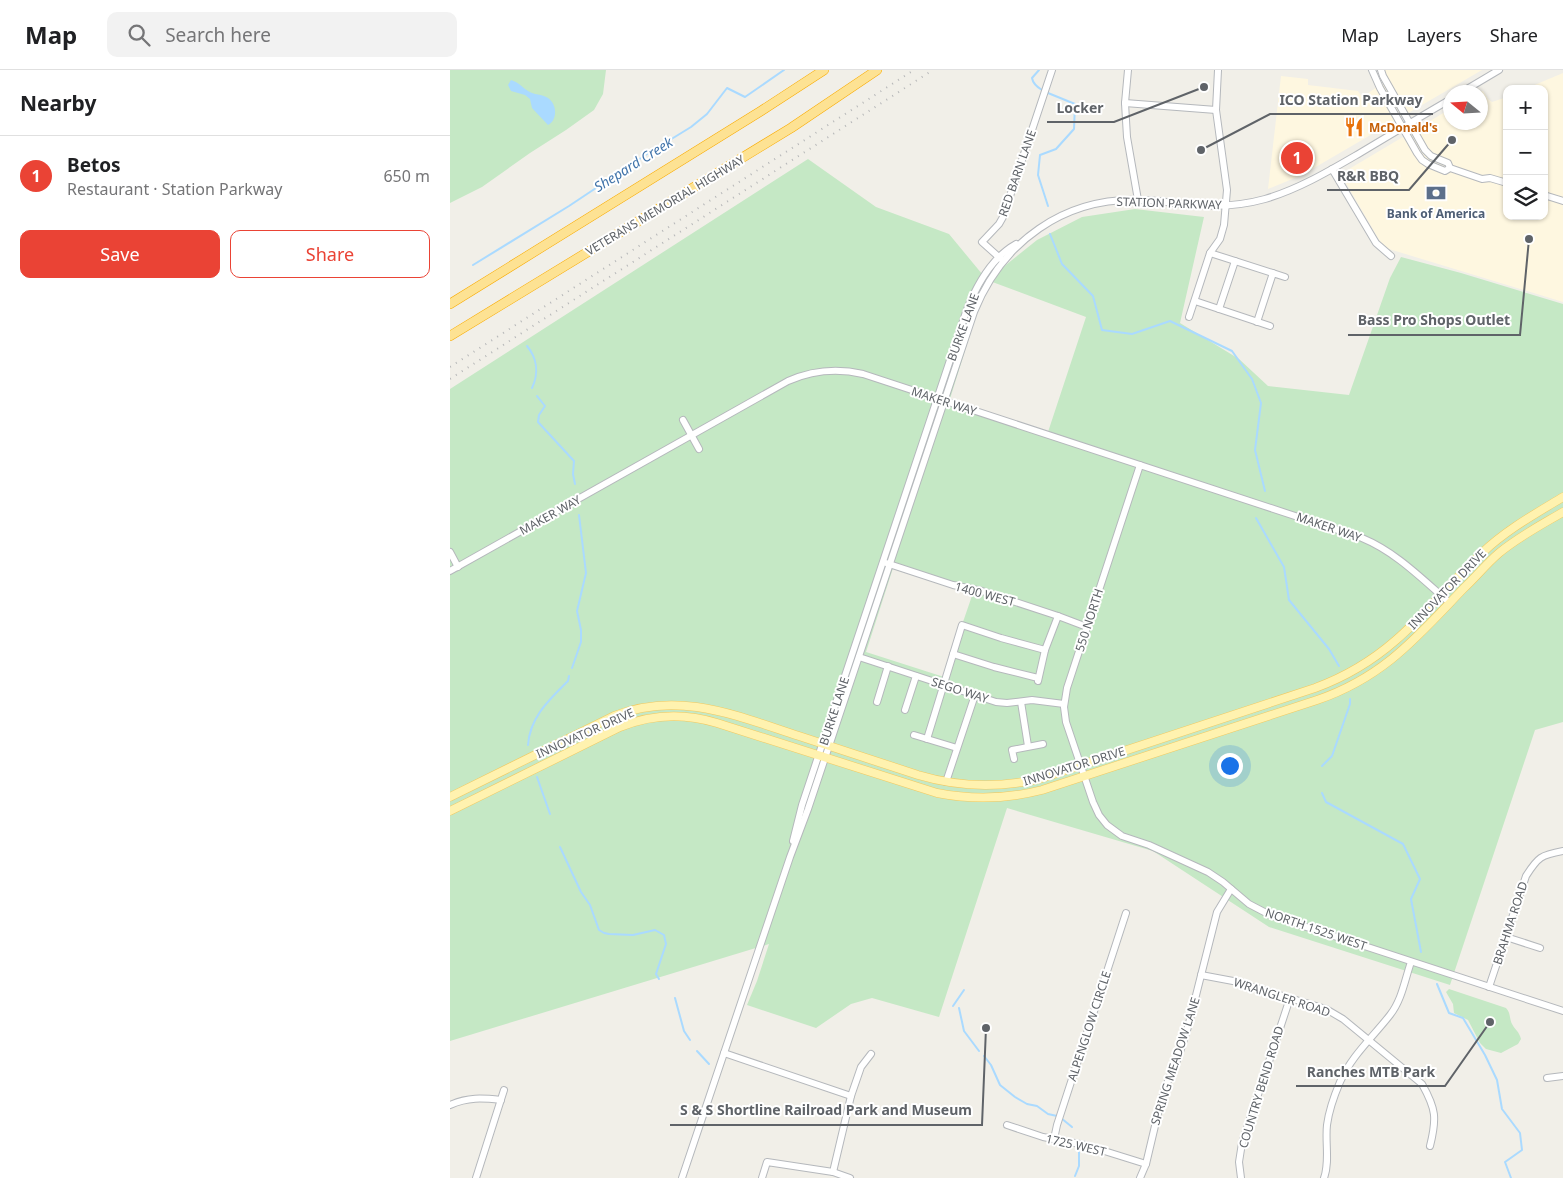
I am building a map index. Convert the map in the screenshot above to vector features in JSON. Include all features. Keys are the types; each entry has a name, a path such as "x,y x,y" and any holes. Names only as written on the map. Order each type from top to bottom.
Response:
{"highway":[{"path":"450,304 824,70"},
{"name":"VETERANS MEMORIAL HIGHWAY","path":"450,336 791,128 877,70"}],"main road":[{"name":"INNOVATOR DRIVE","path":"450,796 614,716 630,710 651,706 689,705 714,709 924,777 946,782 979,786 1006,785 1039,779 1338,679 1363,665 1387,648 1502,535 1563,497"},
{"name":"INNOVATOR DRIVE","path":"450,811 620,727 645,719 680,716 708,720 927,790 962,797 989,798 1042,790 1318,700 1368,677 1391,661 1409,645 1499,553 1519,538 1563,512"}],"street":[{"name":"RED BARN LANE","path":"1001,259 982,242 1003,217 1052,70"},
{"path":"1128,70 1125,102 1127,137 1138,200"},
{"path":"1189,317 1210,253 1222,235 1226,205 1227,190 1216,110 1218,70"},
{"path":"1372,70 1414,148 1424,162 1445,171 1450,168"},
{"path":"1381,70 1388,86 1428,154 1448,163 1450,168 1482,179 1490,178 1503,182"},
{"path":"1474,85 1499,70"},
{"path":"1125,102 1216,110"},
{"name":"STATION PARKWAY","path":"1021,242 1048,222 1073,211 1104,202 1138,200 1191,205 1226,205 1257,201 1280,194 1315,179 1443,103"},
{"path":"1332,169 1376,243 1391,256"},
{"path":"1548,197 1563,201"},
{"name":"BURKE LANE","path":"826,745 941,400 977,305 1001,259 1021,242"},
{"path":"1210,253 1285,277"},
{"path":"1219,309 1235,261"},
{"path":"1257,322 1273,273"},
{"path":"1195,301 1270,326"},
{"name":"MAKER WAY","path":"450,571 788,381 806,374 823,371 847,371 863,374 1367,540 1397,557 1450,604"},
{"path":"683,420 699,449"},
{"name":"550 NORTH","path":"1084,776 1066,722 1064,704 1067,688 1140,465"},
{"path":"450,552 458,567"},
{"name":"BURKE LANE","path":"682,1178 790,857 799,818 859,657 887,563"},
{"name":"1400 WEST","path":"887,563 946,583 977,589 1087,627"},
{"path":"953,654 1038,680 1045,650 1058,616"},
{"path":"927,739 962,625 1045,650"},
{"name":"SEGO WAY","path":"859,657 996,702 1032,700 1064,704"},
{"path":"877,702 888,666"},
{"path":"905,710 916,676"},
{"path":"946,782 975,694"},
{"path":"1021,702 1028,746"},
{"path":"914,735 957,748"},
{"path":"1014,759 1012,750 1043,744"},
{"name":"NORTH 1525 WEST","path":"1084,776 1099,815 1112,830 1208,872 1249,904 1270,915 1563,1011"},
{"name":"BRAHMA ROAD","path":"1489,987 1526,876 1534,862 1546,854 1563,851"},
{"name":"SPRING MEADOW LANE","path":"1140,1178 1146,1164 1159,1108 1188,1027 1216,912 1231,889"},
{"name":"ALPENGLOW CIRCLE","path":"1054,1139 1056,1125 1126,913"},
{"path":"1506,937 1540,948"},
{"path":"1324,1178 1327,1170 1327,1126 1332,1102 1352,1060 1391,1014 1399,1001 1411,962"},
{"name":"WRANGLER ROAD","path":"1201,975 1234,980 1326,1009 1335,1014 1422,1084 1435,1112 1435,1127 1430,1146"},
{"name":"COUNTRY BEND ROAD","path":"1241,1178 1239,1162 1242,1143 1290,998"},
{"path":"724,1053 851,1096"},
{"path":"832,1172 851,1096 861,1067 871,1054"},
{"path":"1547,1078 1563,1076"},
{"path":"476,1178 504,1090"},
{"path":"450,1105 469,1098 501,1100"},
{"name":"1725 WEST","path":"1007,1125 1043,1137 1085,1145 1146,1164"},
{"path":"762,1178 767,1162 832,1172 850,1178"}],"shaded area":[{"path":"1385,70 1482,70 1456,85 1443,85 1443,93 1302,175 1268,189 1281,76 1308,79 1308,85 1358,91 1362,97 1388,80"},
{"path":"1563,73 1563,302 1389,249 1381,243 1344,180 1344,172 1443,113 1443,130 1488,130 1488,99 1492,102 1503,98 1503,220 1548,220 1548,85 1534,85"}],"green space":[{"path":"450,70 606,70 603,94 594,110 482,187 450,203"},
{"path":"808,159 876,207 949,234 987,280 1037,240 1082,217 1135,209 1204,217 1180,323 1239,359 1268,386 1349,395 1390,278 1401,257 1563,304 1563,722 1535,730 1450,985 1269,927 1153,851 1007,808 939,1017 872,998 851,1004 816,1028 747,1005 769,944 450,1041 450,389","holes":["987,280 1086,317 1048,432 949,402","894,565 974,590 944,677 866,652"]},
{"path":"1449,989 1506,1008 1512,1024 1521,1039 1518,1044 1501,1053 1486,1049 1480,1043 1468,1020 1454,1013 1453,1004 1446,992"}],"water":[{"path":"511,80 530,92 546,97 551,101 555,108 555,116 551,123 548,125 532,108 530,99 525,95 511,91 508,85"}],"waterway":[{"name":"Shepard Creek","path":"473,265 691,127 707,114 727,88 745,97 784,70"},
{"name":"Shepard Creek","path":"1039,70 1032,78 1033,82 1042,90"},
{"name":"Shepard Creek","path":"1048,93 1075,104 1074,129 1056,149 1040,155 1038,175 1048,206"},
{"name":"Shepard Creek","path":"1050,234 1062,264 1093,296 1102,330 1132,334 1170,321 1232,351 1252,379 1261,403 1255,450 1265,491"},
{"name":"Shepard Creek","path":"527,346 536,366 536,377 532,388"},
{"name":"Shepard Creek","path":"537,396 545,406 539,415 538,422 574,461 573,474 575,484"},
{"name":"Shepard Creek","path":"572,668 581,642 581,630 577,611 586,573 579,515"},
{"name":"Shepard Creek","path":"1256,518 1284,567 1289,600 1329,649 1339,666"},
{"name":"Shepard Creek","path":"528,745 532,726 537,717 568,681 569,676"},
{"name":"Shepard Creek","path":"1322,766 1332,756 1350,704 1350,699"},
{"name":"Shepard Creek","path":"537,777 550,814"},
{"name":"Shepard Creek","path":"1322,793 1326,802 1403,844 1420,879 1411,899 1421,952"},
{"name":"Shepard Creek","path":"560,847 581,892 590,905 599,930 609,934 633,935 655,930 664,935 666,944 656,974 659,979"},
{"name":"Shepard Creek","path":"1437,984 1449,1013 1463,1018 1485,1055 1497,1080 1502,1109 1520,1133 1522,1150 1505,1162 1511,1178"},
{"path":"953,1006 964,990"},
{"name":"Shepard Creek","path":"675,998 684,1031 690,1040"},
{"path":"959,1008 964,1031 979,1051"},
{"name":"Shepard Creek","path":"697,1051 709,1064"},
{"path":"984,1056 991,1065 1000,1085 1027,1104 1037,1106 1048,1114 1057,1116"},
{"path":"1061,1118 1072,1127"},
{"path":"1075,1176 1079,1166 1079,1152"}],"railway":[{"path":"450,367 914,70"},
{"path":"450,379 933,70"}],"place":[{"name":"Locker","path":"1204,87"},
{"name":"McDonald's","path":"1354,127"},
{"name":"R&R BBQ","path":"1452,140"},
{"name":"ICO Station Parkway","path":"1201,150"},
{"name":"Betos","path":"1297,158"},
{"name":"Bank of America","path":"1436,193"},
{"name":"Bass Pro Shops Outlet","path":"1529,239"},
{"name":"Ranches MTB Park","path":"1490,1022"},
{"name":"S & S Shortline Railroad Park and Museum","path":"986,1028"}]}
